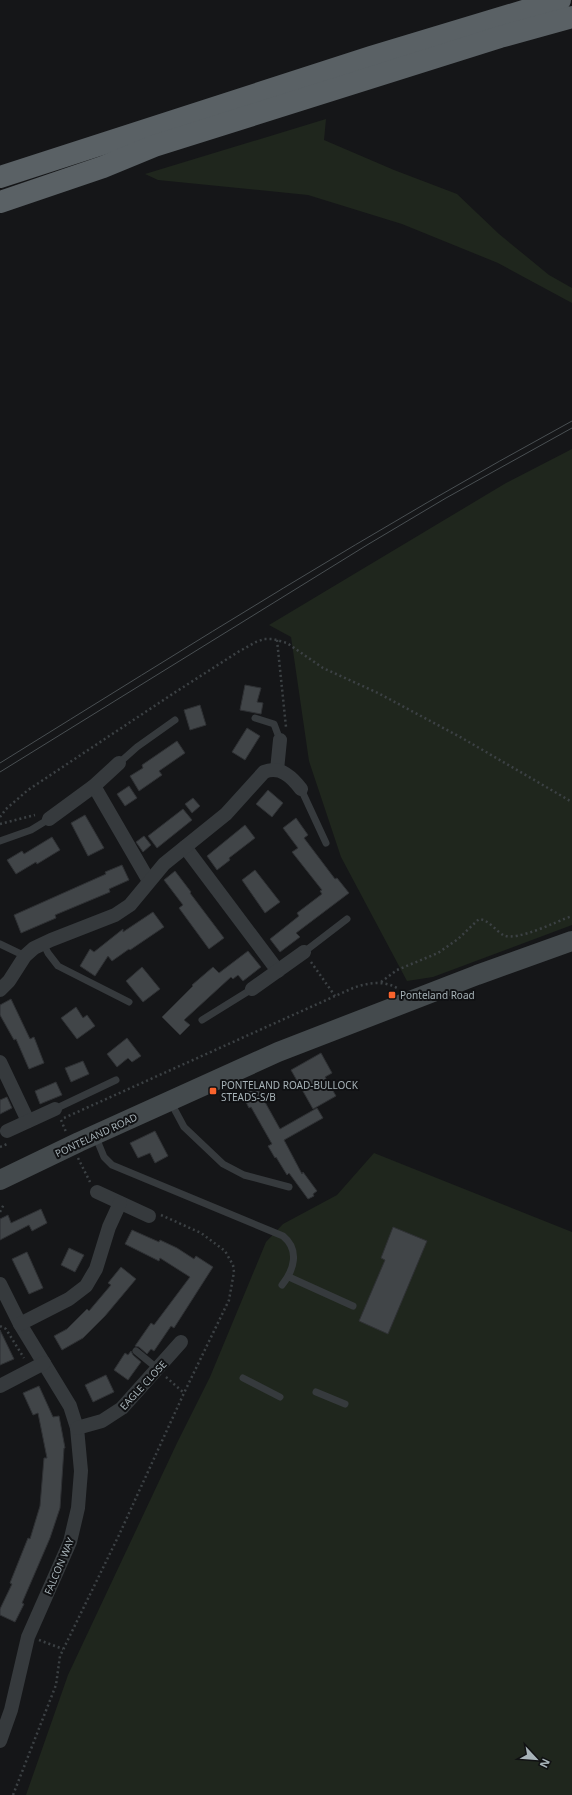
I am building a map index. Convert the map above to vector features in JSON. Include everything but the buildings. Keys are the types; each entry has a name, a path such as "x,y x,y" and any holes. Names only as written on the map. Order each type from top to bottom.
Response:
{"highway":[{"path":"1,177 364,60 560,0"},
{"path":"0,202 102,167 154,146 500,37 572,17"}],"main road":[{"name":"PONTELAND ROAD","path":"0,1180 278,1052 572,941"}],"street":[{"path":"277,770 280,740"},
{"path":"49,819 94,786 119,763"},
{"path":"0,990 9,981 25,956 43,943 122,911 137,897 164,864 226,814 259,776 268,770 277,770 289,776 301,790"},
{"path":"94,786 149,881"},
{"path":"185,847 278,971"},
{"path":"252,989 278,971 306,955"},
{"path":"0,1062 28,1121"},
{"path":"6,1136 28,1121 55,1109"},
{"path":"97,1192 149,1216"},
{"path":"20,1324 69,1299 86,1286 96,1269 120,1203"},
{"name":"FALCON WAY","path":"0,1284 20,1324 38,1367 70,1406 76,1428 81,1471 75,1525 66,1553 28,1637 11,1710 0,1739"},
{"name":"EAGLE CLOSE","path":"76,1428 102,1421 113,1415 131,1399 181,1342"},
{"path":"0,1386 38,1367"}],"lane":[{"path":"255,718 274,724 280,740"},
{"path":"119,763 137,747 175,720"},
{"path":"301,790 326,843"},
{"path":"0,841 30,830 49,819"},
{"path":"306,955 347,919"},
{"path":"43,943 48,953 58,966 129,1002"},
{"path":"0,944 25,956"},
{"path":"202,1020 252,989"},
{"path":"55,1109 116,1080"},
{"path":"170,1101 184,1127 223,1164 244,1175 289,1187"},
{"path":"95,1135 104,1158 112,1165 283,1236 288,1240 294,1254 294,1262 289,1277 282,1285"},
{"path":"289,1277 353,1306"},
{"path":"136,1351 158,1369"},
{"path":"243,1378 280,1397"},
{"path":"316,1392 345,1404"}],"path":[{"path":"0,817 6,809 28,790 199,677 256,642 264,639 277,640 292,646 323,668 378,693 462,738 572,802"},
{"path":"277,640 286,721 284,736 280,740"},
{"path":"0,824 36,815 49,819"},
{"path":"380,983 397,970 438,953 449,946 479,919 486,922 503,935 514,936 572,916"},
{"path":"306,955 335,996"},
{"path":"54,1123 361,985 380,983 394,986 416,999"},
{"path":"0,1147 6,1136"},
{"path":"76,1154 86,1175 97,1192"},
{"path":"0,1212 4,1204"},
{"path":"13,1795 56,1686 60,1656 119,1535 184,1393 229,1300 233,1280 232,1265 225,1251 208,1237 157,1213 149,1216"},
{"path":"0,1326 6,1329 38,1367"},
{"path":"158,1369 184,1393"}],"shaded area":[{"path":"326,119 324,140 394,170 457,194 499,234 549,275 572,288 572,303 498,263 402,224 308,195 158,180 145,174"},
{"path":"572,449 572,925 433,977 407,981 341,857 309,761 291,637 269,625 506,483"},
{"path":"374,1153 572,1232 572,1795 26,1795 68,1675 177,1443 210,1377 266,1242 283,1224 337,1195"}],"tram line":[{"path":"0,763 355,545 499,461 572,421"},
{"path":"0,772 367,545 446,498 572,428"}],"place":[{"name":"Ponteland Road","path":"392,995"},
{"name":"PONTELAND ROAD-BULLOCK STEADS-S/B","path":"213,1091"}]}
